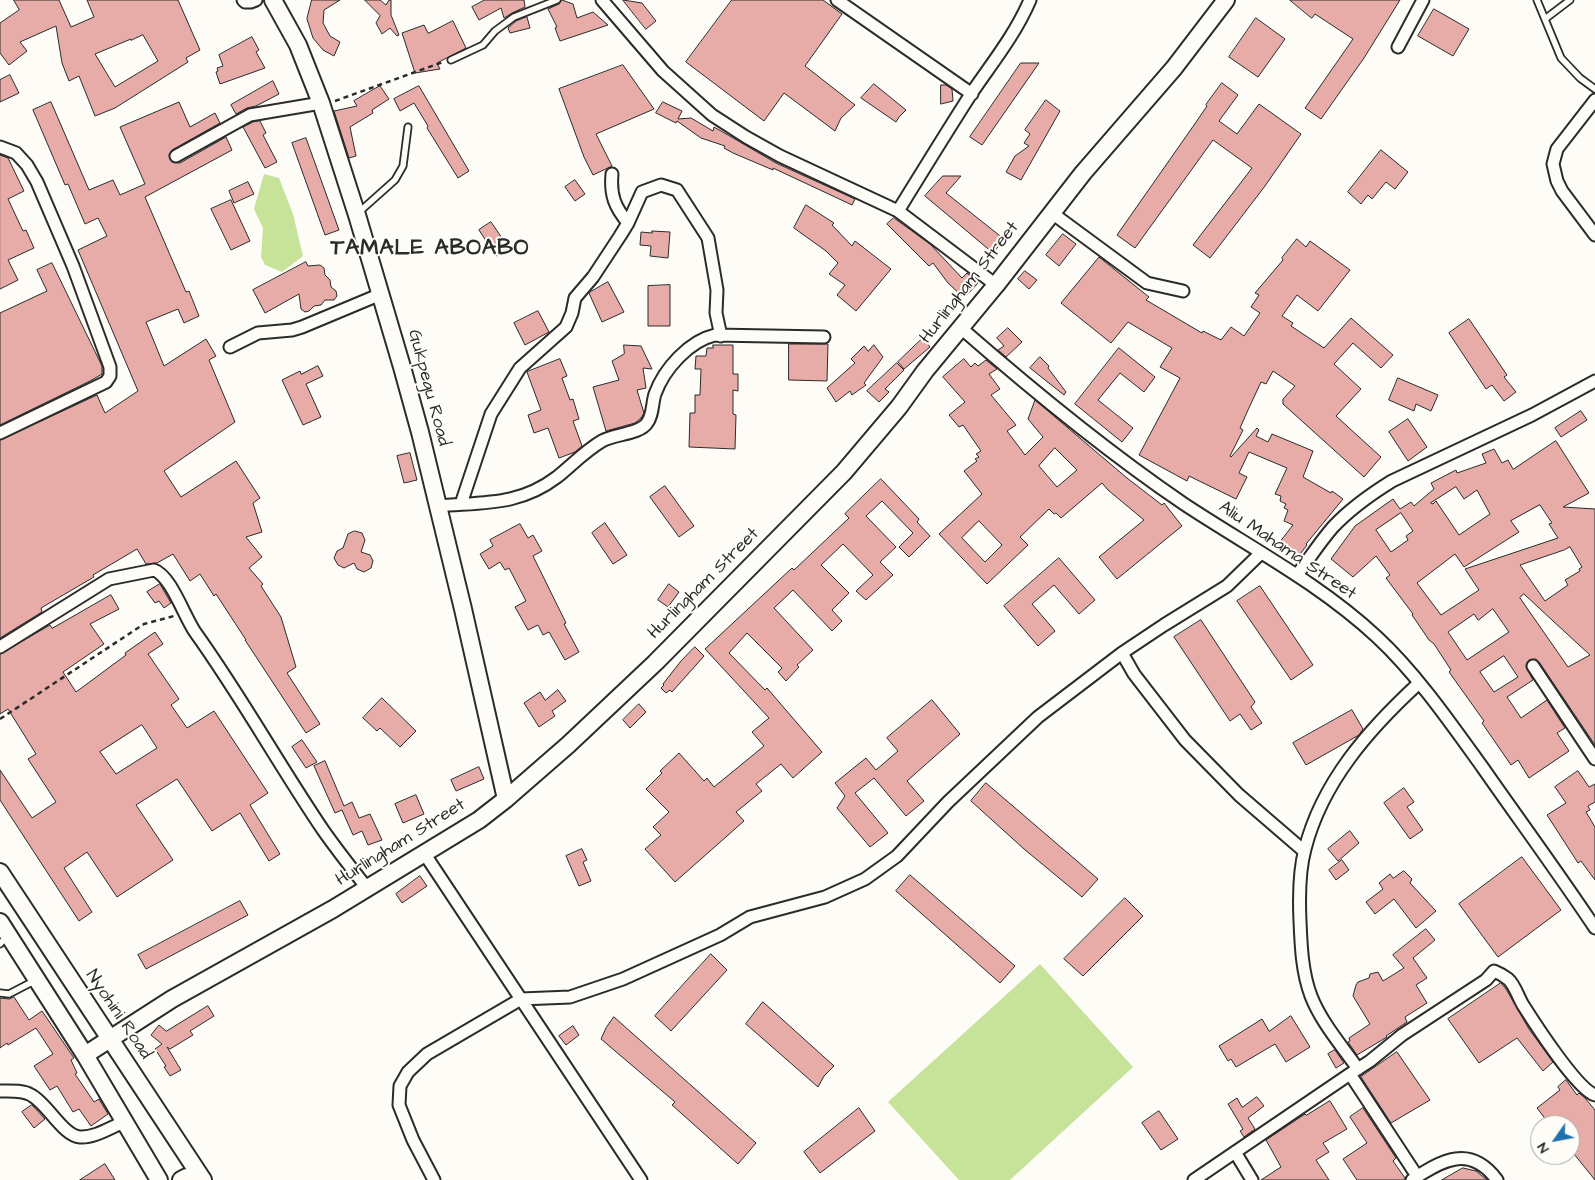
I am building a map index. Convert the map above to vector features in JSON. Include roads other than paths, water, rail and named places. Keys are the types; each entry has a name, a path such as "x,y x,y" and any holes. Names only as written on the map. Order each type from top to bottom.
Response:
{"street":[{"path":"243,0 251,2 256,0"},
{"name":"Gukpegu Road","path":"272,0 298,45 322,104 357,215 412,404 438,506 506,799"},
{"path":"602,0 663,71 712,115 780,156 898,211 996,285"},
{"path":"837,0 972,94"},
{"path":"898,211 972,94 1006,45 1030,0"},
{"name":"Hurlingham Street","path":"85,1055 172,999 333,909 479,820 568,746 655,664 844,472 899,407 925,371 996,285 1083,173 1174,68 1226,0"},
{"path":"1398,47 1423,0"},
{"path":"1595,100 1557,149 1552,164 1556,181 1562,191 1595,235"},
{"path":"176,156 250,115 322,104"},
{"path":"0,147 16,153 27,165 37,182 72,266 110,367 110,376 106,382 0,434"},
{"path":"612,174 611,185 617,210 628,223"},
{"path":"461,504 491,414 520,368 566,327 572,314 575,298 593,277 628,223 642,192 661,185 677,190 708,238 717,290 716,314 721,336"},
{"path":"1052,213 1147,283 1183,291"},
{"path":"230,347 258,333 282,332 302,327 380,294"},
{"name":"Aliu Mahama Street","path":"961,328 1011,371 1138,471 1261,554 1298,575 1356,618 1379,638 1419,683 1478,762 1595,928"},
{"path":"438,506 511,500 533,492 557,477 602,440 643,427 648,422 654,396 661,379 697,342 706,337 715,335 824,337"},
{"path":"1298,575 1343,517 1373,493 1392,481 1532,415 1595,381"},
{"path":"434,1180 413,1140 399,1105 400,1086 408,1072 427,1054 521,999 570,997 623,979 720,935 750,917 825,897 866,878 897,856 948,802 1038,717 1122,653 1227,586 1261,554"},
{"path":"0,647 108,579 154,570 162,574 171,587 184,614 325,832 367,888"},
{"path":"1122,653 1134,674 1185,740 1239,795 1304,851"},
{"path":"1533,666 1595,759"},
{"path":"1419,683 1381,720 1352,756 1333,781 1319,810 1304,851 1299,898 1303,964 1306,981 1320,1013 1414,1178 1442,1162 1460,1159 1472,1160 1481,1164 1497,1180"},
{"path":"424,853 641,1180"},
{"name":"Nyohini Road","path":"0,872 202,1180"},
{"path":"3,934 38,979 160,1180"},
{"path":"1194,1180 1354,1072 1402,1035 1486,980 1494,971 1509,980 1523,1004 1565,1064 1582,1086 1595,1095"},
{"path":"0,1090 30,1094 67,1131 79,1137 94,1135 124,1122"},
{"path":"1236,1152 1252,1180"},
{"path":"182,1180 187,1177 202,1180"}],"lane":[{"path":"451,60 482,45 495,31 514,17 557,0"},
{"path":"1537,0 1562,58 1580,78 1595,88"},
{"path":"1545,19 1570,0"},
{"path":"357,215 395,180 403,166 408,126"},
{"path":"0,993 9,994 38,979"}],"district":[{"name":"TAMALE ABOABO","path":"430,249"}]}
